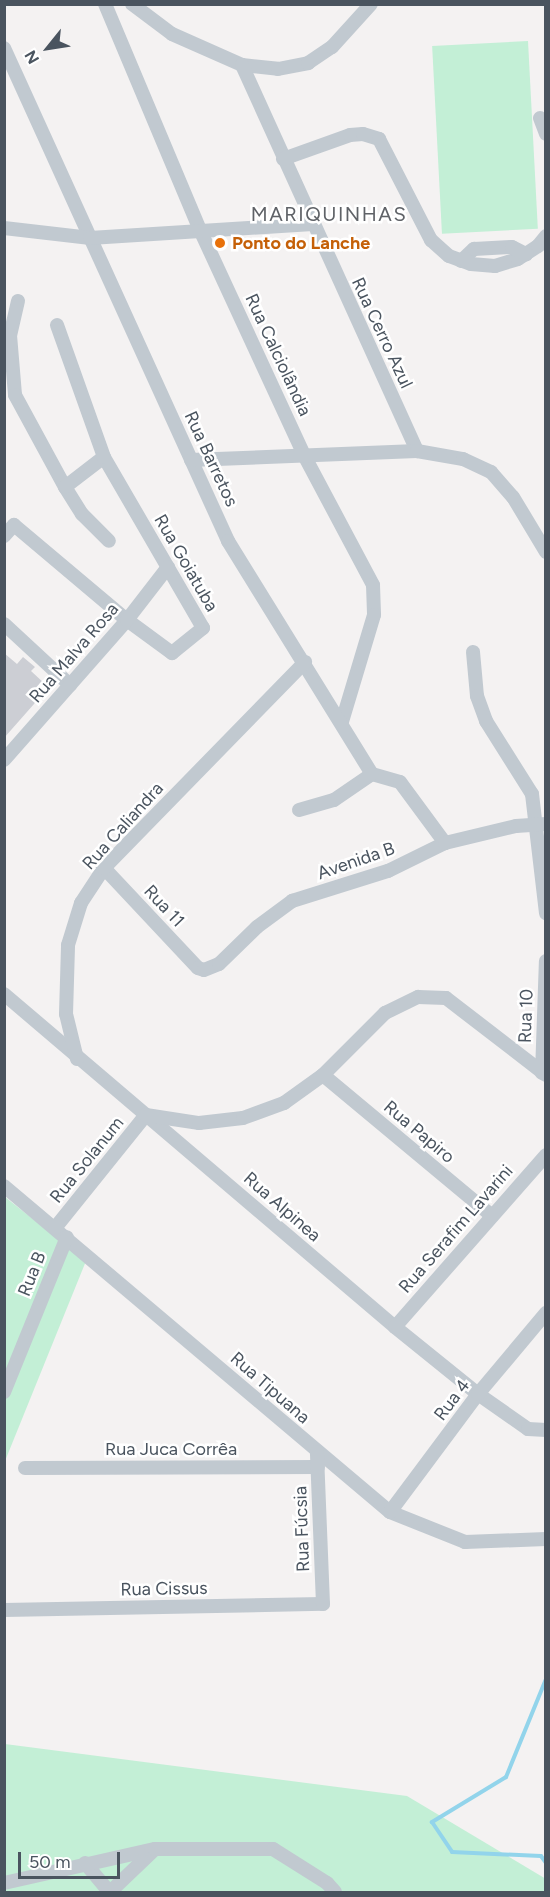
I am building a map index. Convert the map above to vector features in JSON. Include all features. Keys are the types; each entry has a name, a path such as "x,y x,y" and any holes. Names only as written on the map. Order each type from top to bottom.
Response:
{"street":[{"name":"Rua Calciolândia","path":"105,4 201,232 305,457 373,585 374,615 342,722"},
{"path":"132,4 172,34 242,64 278,69 308,63 332,47 371,4"},
{"name":"Rua Barretos","path":"4,48 228,541 342,722 372,774"},
{"name":"Rua Cerro Azul","path":"242,64 417,451"},
{"path":"540,118 546,134"},
{"path":"283,159 350,135 363,134 379,139 430,240 449,256 471,264 495,266 518,259 539,247"},
{"path":"4,228 90,238 313,224"},
{"path":"18,301 10,335 15,395 82,514 109,541"},
{"name":"Rua Goiatuba","path":"4,536 14,525 127,620 172,653 203,628 104,457 57,325"},
{"path":"191,460 417,451 463,459 490,472 513,497 546,552"},
{"path":"65,487 104,457"},
{"name":"Rua Malva Rosa","path":"4,760 127,620 168,567"},
{"path":"4,624 70,685"},
{"path":"473,652 480,704 486,721 532,794 541,824 546,913"},
{"name":"Rua Caliandra","path":"77,1059 66,1014 68,945 81,903 104,868 304,662"},
{"path":"299,810 334,800 372,774 400,782 445,843"},
{"name":"Avenida B","path":"198,968 212,968 219,964 256,927 292,902 388,871 445,843 516,826 541,824"},
{"name":"Rua 11","path":"104,868 198,968"},
{"name":"Rua 10","path":"544,1074 546,961"},
{"name":"Rua Alpinea","path":"4,994 77,1059 146,1115 394,1328 478,1394 528,1429 546,1430"},
{"path":"146,1115 199,1123 243,1118 284,1103 323,1075 385,1013 418,997 446,998 544,1074"},
{"name":"Rua Papiro","path":"323,1075 492,1216"},
{"name":"Rua Solanum","path":"55,1228 146,1115"},
{"name":"Rua Serafim Lavarini","path":"394,1328 546,1155"},
{"name":"Rua Tipuana","path":"4,1186 390,1512 465,1542 546,1539"},
{"name":"Rua B","path":"4,1392 67,1237"},
{"name":"Rua 4","path":"390,1512 478,1394 546,1313"},
{"name":"Rua Fúcsia","path":"317,1452 323,1604"},
{"name":"Rua Juca Corrêa","path":"25,1468 318,1467"},
{"name":"Rua Cissus","path":"4,1610 323,1604"},
{"path":"85,1863 110,1893 155,1849"},
{"path":"4,1883 155,1849 273,1849 327,1883 335,1893"}],"green space":[{"path":"528,41 538,229 442,234 432,46"},
{"path":"5,1197 86,1261 5,1461"},
{"path":"5,1744 407,1796 546,1879 545,1892 5,1892"}],"building":[{"path":"4,653 17,664 23,657 35,667 31,671 45,684 37,693 40,695 34,704 4,738"}],"waterway":[{"path":"546,1679 506,1777 432,1822 452,1852 541,1856 546,1863"}],"place":[{"name":"Ponto do Lanche","path":"220,243"}],"district":[{"name":"MARIQUINHAS","path":"329,214"}]}
